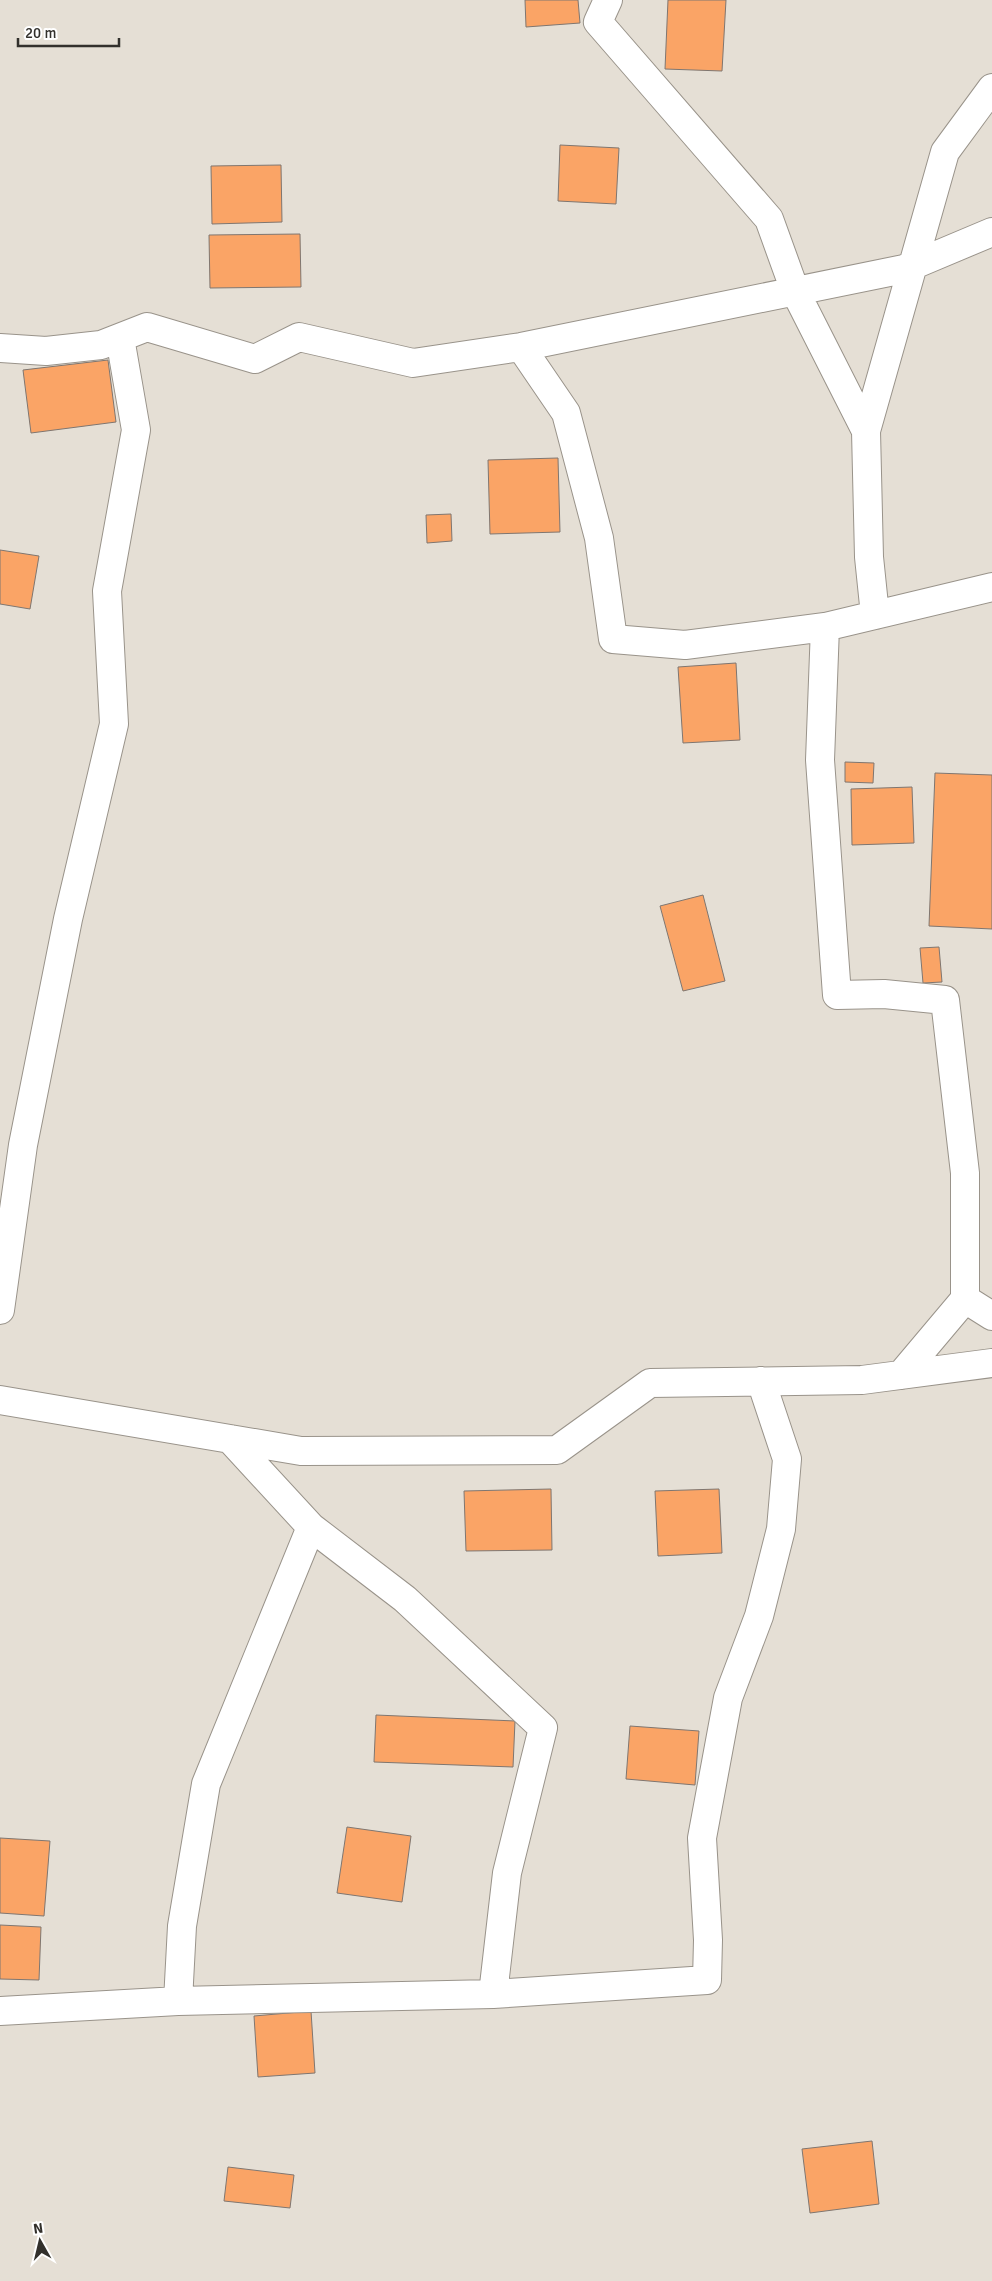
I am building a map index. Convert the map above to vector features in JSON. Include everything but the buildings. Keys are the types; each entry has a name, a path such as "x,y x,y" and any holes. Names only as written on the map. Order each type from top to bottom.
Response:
{"street":[{"path":"608,0 598,22 770,219 796,291 866,431"},
{"path":"875,615 869,557 866,431 945,152 992,88"},
{"path":"0,348 46,351 101,345 147,327 255,359 300,337 413,363 521,347 913,266 992,232"},
{"path":"0,1310 23,1145 68,919 114,724 107,591 136,430 120,338"},
{"path":"521,347 566,413 599,538 613,639 685,645 824,627 992,587"},
{"path":"824,627 820,760 837,995 884,994 945,1000 965,1173 965,1299 901,1375"},
{"path":"965,1299 992,1316"},
{"path":"0,1400 301,1450 557,1450 650,1383 862,1380 992,1362"},
{"path":"0,2010 178,2001 493,1994 707,1980 708,1940 702,1838 728,1698 759,1616 781,1529 787,1459 761,1381"},
{"path":"230,1439 311,1527 405,1599 543,1728 507,1873 493,1994"},
{"path":"178,2001 182,1926 206,1784 311,1527"}]}
